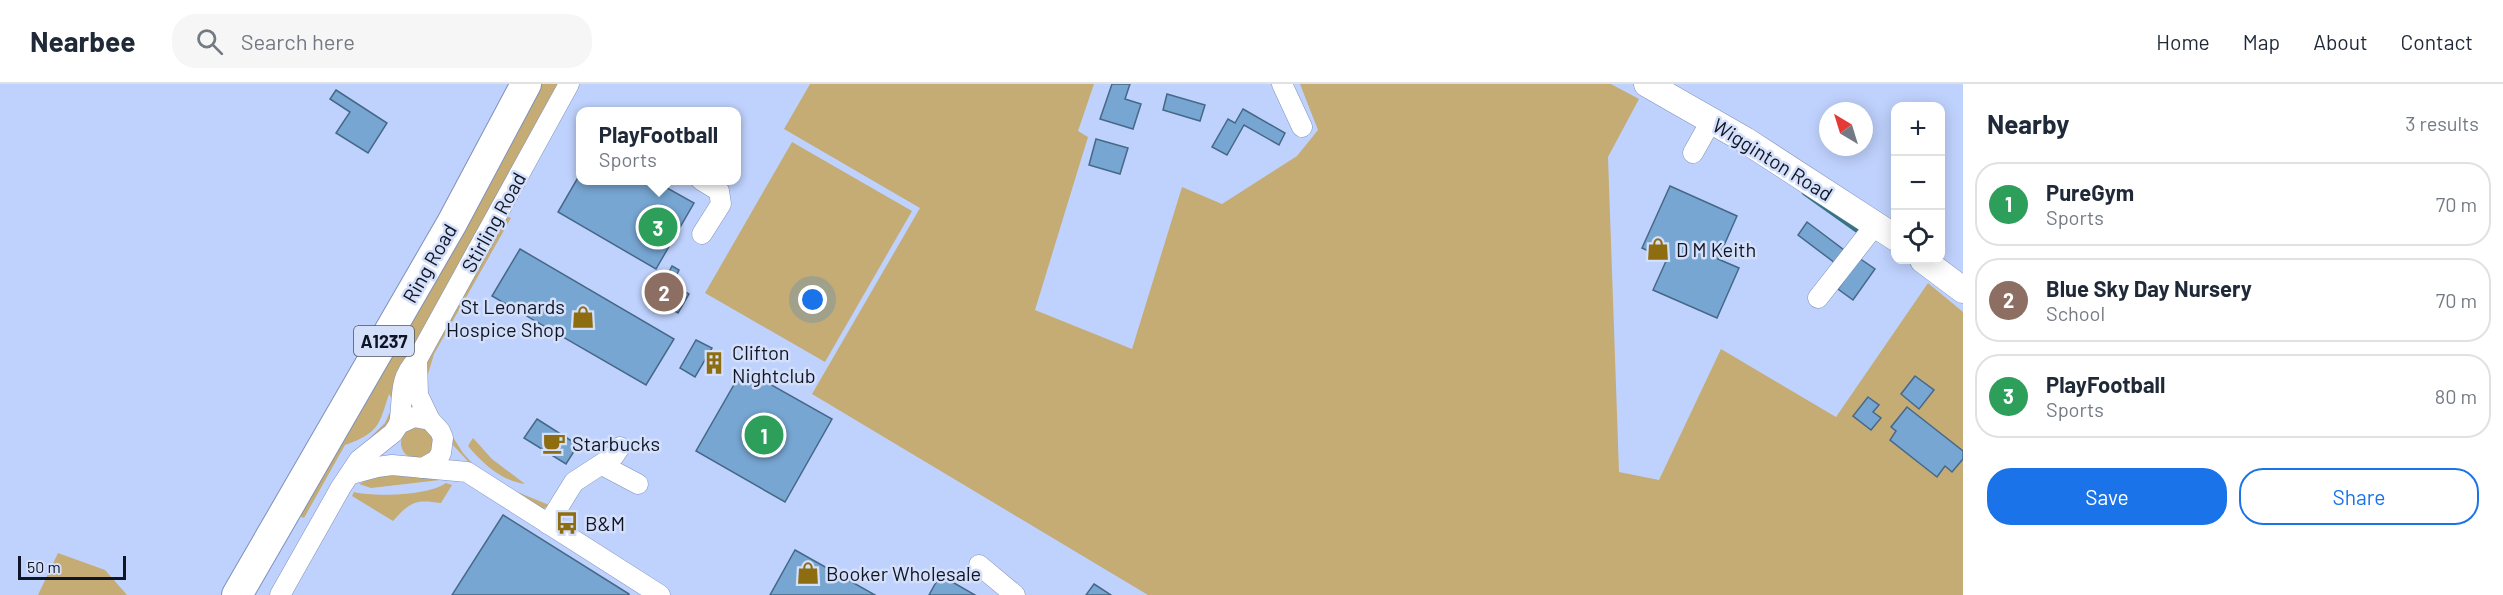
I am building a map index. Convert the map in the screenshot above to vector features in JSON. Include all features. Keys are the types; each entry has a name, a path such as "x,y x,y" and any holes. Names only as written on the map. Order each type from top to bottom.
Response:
{"highway":[{"name":"Ring Road","path":"237,595 446,233 526,84"}],"main road":[{"name":"Wigginton Road","path":"1647,84 1711,121 1886,231"},
{"path":"1928,264 1963,290"}],"street":[{"name":"Stirling Road","path":"396,429 406,371 417,360 569,84"},
{"path":"1282,84 1302,127"},
{"path":"1693,153 1711,121"},
{"path":"702,234 721,204 719,191 709,185"},
{"path":"1818,298 1886,231"},
{"path":"417,360 418,395 430,420 436,425 467,472 660,595"},
{"path":"280,595 341,487 359,460 414,417 430,420"},
{"path":"396,429 393,453 401,463 415,468 437,460 443,446 443,438"},
{"path":"548,524 574,482 614,456 620,447"},
{"path":"602,465 638,484"},
{"path":"351,474 384,466 467,472"},
{"path":"979,565 1015,595"}],"shaded area":[{"path":"538,84 558,84 385,430 349,463 346,461 385,423 394,403 389,394 376,427 365,436 345,445 304,518 295,514"},
{"path":"810,84 1094,84 1078,131 1088,137 1035,310 1132,349 1182,187 1222,204 1297,156 1318,130 1300,84 1611,84 1639,99 1608,157 1619,472 1659,480 1721,349 1836,417 1928,283 1963,312 1963,595 1148,595 812,394 920,208 784,129"},
{"path":"792,142 912,211 825,362 705,293"},
{"path":"506,216 511,218 434,354 428,374 427,390 437,412 463,453 479,471 515,491 549,505 542,510 478,472 452,444 431,412 423,373 430,353"},
{"path":"417,427 428,432 433,443 428,454 417,459 406,454 401,443 406,432"},
{"path":"473,438 492,459 525,484 508,479 480,459 468,446"},
{"path":"378,475 436,476 440,480 371,488 359,484"},
{"path":"446,483 452,485 441,503 425,501 414,503 393,521 352,496 354,492 375,495 414,493 427,491"},
{"path":"58,553 105,570 127,595 38,595"}],"building":[{"path":"1112,84 1130,84 1125,99 1141,104 1133,129 1100,119"},
{"path":"336,90 387,123 368,153 336,133 350,112 330,99"},
{"path":"1167,94 1205,105 1200,121 1163,110"},
{"path":"1243,109 1285,133 1279,145 1244,125 1227,155 1212,147 1228,119 1235,123"},
{"path":"1096,139 1128,148 1120,174 1089,165"},
{"path":"576,181 576,185 662,185 694,203 656,269 558,212"},
{"path":"1670,186 1737,216 1718,259 1739,268 1717,318 1653,290 1667,259 1642,248"},
{"path":"1807,222 1844,250 1835,263 1798,235"},
{"name":"St Leonards Hospice Shop","path":"520,249 674,339 646,385 492,296"},
{"path":"1859,258 1875,269 1853,300 1838,289"},
{"path":"672,266 679,270 675,278 668,274"},
{"path":"657,275 689,294 678,313 645,294"},
{"path":"696,340 712,348 695,377 680,368"},
{"name":"Clifton Nightclub","path":"712,357 721,362 716,370 708,365"},
{"path":"743,369 832,419 785,502 696,451"},
{"path":"1915,376 1934,390 1919,409 1901,394"},
{"path":"1868,397 1879,405 1873,412 1881,418 1871,430 1853,416"},
{"path":"1907,407 1963,451 1963,459 1952,472 1945,466 1937,477 1890,440 1896,431 1891,427"},
{"path":"537,419 578,445 566,464 524,438"},
{"path":"503,515 629,594 629,595 452,595"},
{"name":"Booker Wholesale","path":"795,550 875,595 770,595"},
{"name":"Booker Wholesale","path":"940,575 975,595 929,595"},
{"path":"1094,584 1111,595 1086,595"}],"waterway":[{"path":"1804,193 1856,230"}],"place":[{"name":"PlayFootball","path":"658,227"},
{"name":"D M Keith","path":"1658,249"},
{"name":"Blue Sky Day Nursery","path":"664,292"},
{"name":"St Leonards Hospice Shop","path":"583,317"},
{"name":"Clifton Nightclub","path":"714,363"},
{"name":"PureGym","path":"764,435"},
{"name":"Starbucks","path":"554,443"},
{"name":"B&M","path":"567,523"},
{"name":"Booker Wholesale","path":"808,573"}]}
